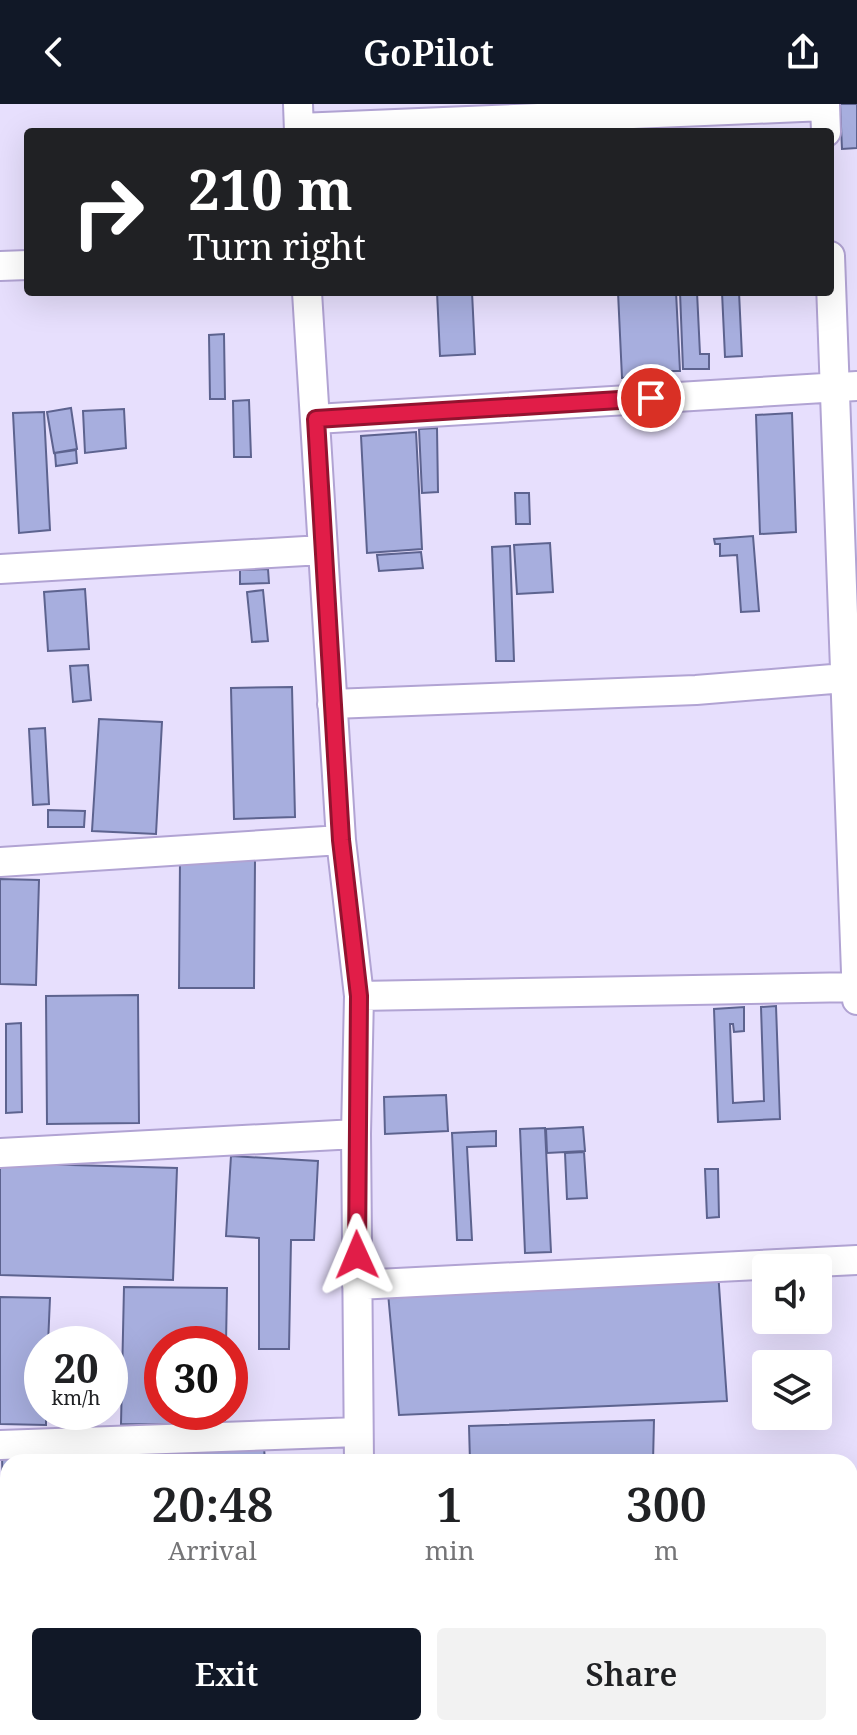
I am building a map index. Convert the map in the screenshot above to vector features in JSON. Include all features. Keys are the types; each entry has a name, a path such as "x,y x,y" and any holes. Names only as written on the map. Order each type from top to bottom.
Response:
{"street":[{"path":"299,121 825,114"},
{"path":"0,266 24,265"},
{"path":"834,289 846,387 857,1000"},
{"path":"307,296 341,840 359,996 356,1134 359,1454"},
{"path":"316,419 846,387"},
{"path":"0,569 322,550"},
{"path":"332,704 696,690 849,660"},
{"path":"0,862 341,840"},
{"path":"359,996 857,987"},
{"path":"0,1153 356,1134"},
{"path":"357,1285 857,1260"},
{"path":"0,1445 358,1432"}],"building":[{"path":"840,104 857,104 857,148 842,149"},
{"path":"437,296 472,296 475,354 440,356"},
{"path":"618,296 676,296 680,371 644,371 644,376 622,378"},
{"path":"680,296 697,296 700,354 709,354 709,369 683,369"},
{"path":"722,296 739,296 742,356 725,357"},
{"path":"224,334 225,399 210,399 209,335"},
{"path":"249,400 251,457 234,457 233,401"},
{"path":"71,408 77,449 54,453 47,412"},
{"path":"124,409 126,448 85,453 83,411"},
{"path":"44,412 50,530 19,533 13,413"},
{"path":"792,413 796,532 760,534 756,415"},
{"path":"437,428 438,492 422,493 419,429"},
{"path":"416,432 422,549 367,553 361,436"},
{"path":"76,450 77,463 56,466 55,453"},
{"path":"515,493 529,493 530,524 516,524"},
{"path":"753,536 759,611 741,612 737,555 720,556 720,544 715,544 714,539"},
{"path":"550,543 553,592 517,594 514,545"},
{"path":"510,546 514,661 496,661 492,547"},
{"path":"421,552 423,568 379,571 377,555"},
{"path":"268,569 269,583 240,584 240,570"},
{"path":"85,589 89,649 48,651 44,592"},
{"path":"263,590 268,641 252,642 247,592"},
{"path":"88,665 91,700 73,702 70,666"},
{"path":"292,687 295,817 234,819 231,688"},
{"path":"99,719 162,722 156,834 92,831"},
{"path":"45,728 49,804 33,805 29,729"},
{"path":"48,810 85,811 84,827 48,827"},
{"path":"180,860 255,860 254,988 179,988"},
{"path":"0,879 39,880 36,985 0,984"},
{"path":"138,995 139,1123 47,1124 46,996"},
{"path":"776,1006 780,1119 718,1122 714,1009 744,1007 744,1031 734,1032 733,1024 730,1024 733,1103 764,1101 761,1007"},
{"path":"21,1023 22,1112 6,1113 6,1024"},
{"path":"446,1095 448,1131 385,1134 384,1097"},
{"path":"583,1127 585,1151 547,1153 546,1129"},
{"path":"545,1128 551,1252 525,1253 520,1129"},
{"path":"496,1131 496,1146 467,1147 472,1240 457,1240 452,1133"},
{"path":"584,1152 587,1198 567,1199 565,1153"},
{"path":"231,1156 318,1161 314,1240 291,1240 289,1349 259,1349 259,1238 226,1236"},
{"path":"0,1163 177,1168 173,1280 0,1275"},
{"path":"705,1169 718,1169 719,1217 707,1218"},
{"path":"718,1271 727,1401 399,1415 388,1293"},
{"path":"124,1287 227,1288 226,1326 144,1326 144,1424 128,1424 128,1326 123,1326"},
{"path":"0,1297 50,1298 49,1326 24,1326 24,1425 0,1424"},
{"path":"654,1420 653,1454 470,1454 469,1426"},
{"path":"264,1447 264,1454 60,1454"}],"route":[{"path":"357,1255 359,996 341,840 316,419 651,398"}]}
